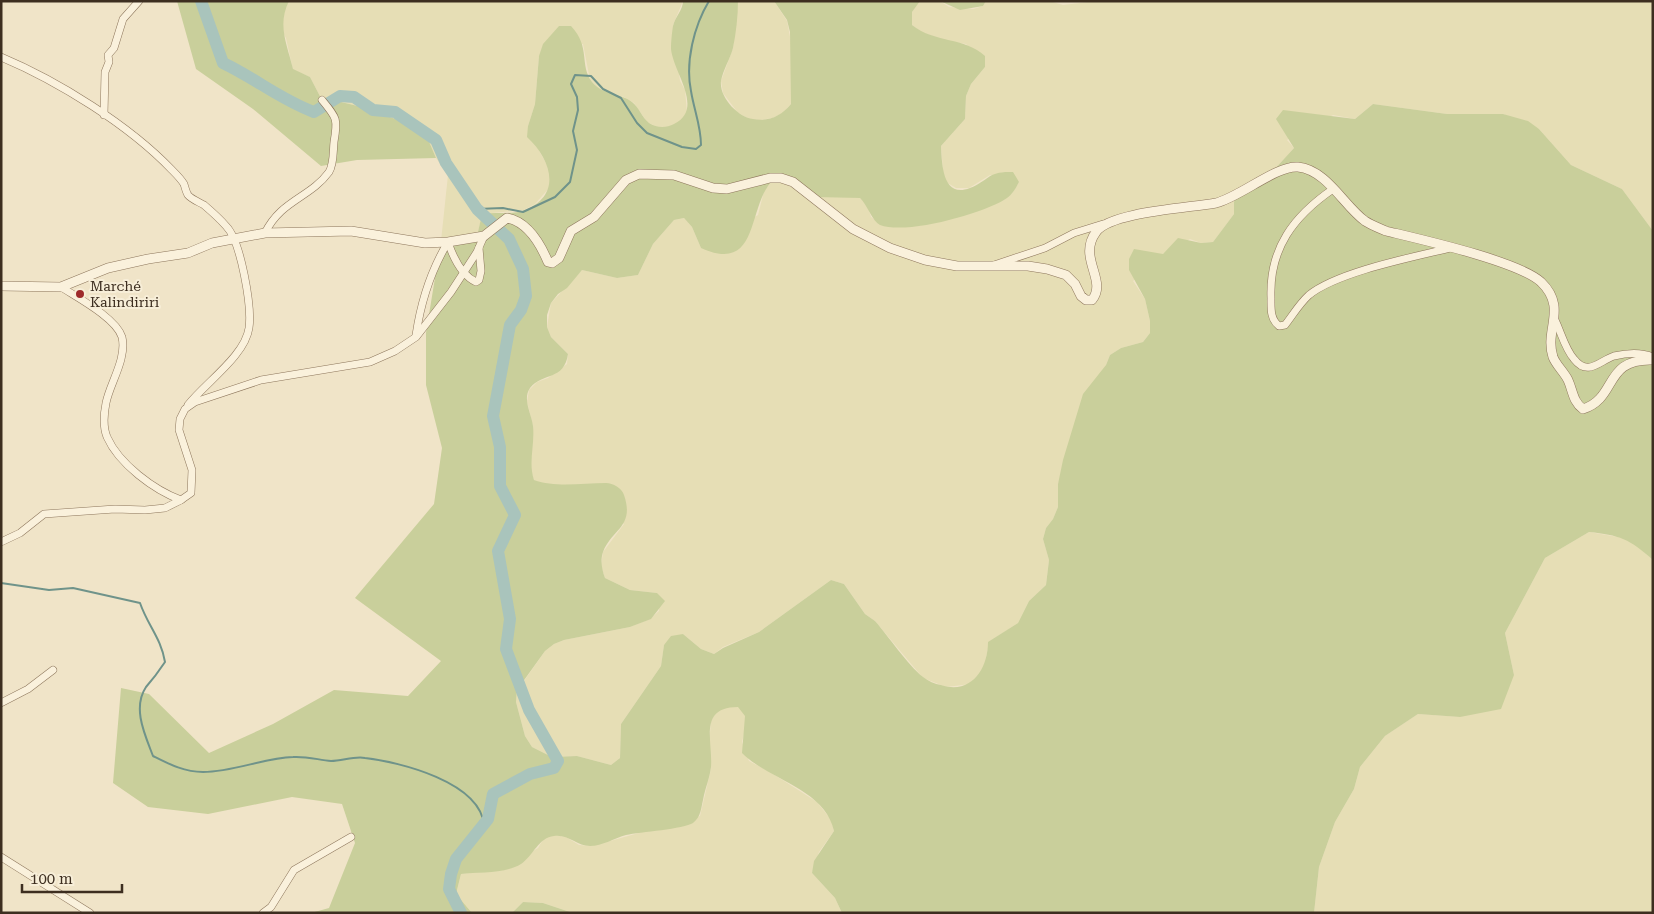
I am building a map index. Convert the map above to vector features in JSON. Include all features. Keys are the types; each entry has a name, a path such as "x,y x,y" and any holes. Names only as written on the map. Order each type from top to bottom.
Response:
{"street":[{"path":"104,115 108,54 114,48 123,19 139,1"},
{"path":"1,57 43,77 104,115 172,169 183,183 188,195 210,211 227,227 235,238 242,264 249,328 238,351 185,409 180,419 179,430 188,454 193,483 191,493 165,508 44,514 20,533 1,542"},
{"path":"265,233 271,220 282,208 314,186 329,171 338,125 334,113 322,100"},
{"path":"990,266 1045,248 1074,233 1121,218 1219,202 1286,168 1299,167 1314,172 1366,222 1386,231 1514,267 1536,278 1547,290 1554,302 1555,320 1551,340 1553,358 1568,381 1578,406 1583,410 1592,407 1624,364 1653,358"},
{"path":"1,286 61,287 108,268 148,258 188,253 199,246 265,233 351,231 425,243 448,242 484,236 507,218 522,224 542,247 548,262 552,263 559,258 571,232 594,217 626,180 639,174 674,175 713,188 726,189 770,178 781,178 793,182 853,229 890,248 925,260 957,266 1028,266 1047,269 1066,275 1075,284 1081,296 1092,300 1096,295 1097,284 1089,258 1096,233 1104,224"},
{"path":"1333,189 1312,204 1293,223 1282,242 1274,264 1270,286 1272,317 1279,326 1284,325 1310,294 1334,281 1360,271 1450,248"},
{"path":"185,409 195,402 261,380 370,362 394,351 416,337 464,272 484,236"},
{"path":"448,242 452,253 468,278 476,282 479,280 482,271 479,248"},
{"path":"416,337 423,296 432,270 448,242"},
{"path":"61,287 114,324 121,336 123,346 120,361 106,403 104,420 106,436 129,466 166,495 181,500"},
{"path":"1555,320 1570,354 1583,367 1592,368 1613,357 1627,354 1637,353 1653,358"},
{"path":"1,703 28,690 53,670"},
{"path":"263,913 271,907 294,870 351,836"},
{"path":"1,857 90,913"}],"shaded area":[{"path":"289,1 683,1 673,25 680,81 685,90 687,112 680,122 669,127 657,127 647,122 634,103 624,97 599,90 590,80 583,44 539,56 535,104 528,126 528,137 536,145 547,165 551,176 550,187 535,204 524,210 482,214 478,233 441,241 448,175 436,158 427,138 406,123 366,108 341,102 324,104 310,77 293,70 286,38 282,31 284,9"},
{"path":"738,1 774,1 787,21 791,42 791,104 783,113 773,118 749,119 738,113 723,93 721,81 733,48"},
{"path":"920,1 940,1 949,7 973,9 983,6 986,1 1049,1 1063,5 1096,1 1653,1 1653,231 1622,189 1571,165 1539,129 1503,114 1447,114 1373,104 1355,119 1333,115 1287,140 1294,148 1272,172 1234,202 1234,214 1213,242 1201,243 1190,239 1163,254 1133,281 1145,299 1150,321 1150,333 1143,342 1121,348 1110,355 1058,484 1058,507 1053,519 1046,528 1043,539 1049,560 1046,585 1029,601 1018,623 989,642 985,665 980,675 971,684 946,687 923,678 875,621 865,614 844,584 831,580 759,632 723,647 714,654 701,649 683,634 664,645 661,666 621,724 620,758 611,765 577,756 552,757 532,747 525,736 516,702 517,691 545,651 554,644 564,640 630,627 650,619 659,611 657,593 630,590 605,578 601,566 603,552 624,524 534,480 530,469 533,426 527,402 529,390 537,382 548,378 567,364 568,354 551,337 547,327 551,303 582,270 617,278 638,275 653,244 674,220 684,218 692,227 701,248 758,215 764,191 771,182 784,181 860,198 868,207 871,217 880,224 892,226 917,226 938,222 1004,200 1013,192 1019,182 990,175 969,188 956,188 946,182 941,146 965,119 966,96 971,84 985,67 966,44 943,40 921,32 912,25 912,12"},
{"path":"1589,532 1624,538 1635,544 1653,560 1653,913 1314,913 1319,867 1335,822 1354,789 1360,767 1385,736 1418,714 1460,717 1514,675 1505,633 1545,558"},
{"path":"727,707 739,707 745,715 745,730 742,742 749,761 817,802 832,821 834,831 819,852 812,873 835,898 842,913 573,913 543,903 523,902 512,913 472,913 456,894 461,874 502,870 538,848 544,838 555,835 566,837 579,845 592,846 700,816 711,769 709,745 711,721 717,711"}],"green space":[{"path":"177,1 289,1 285,10 283,26 293,69 310,77 324,104 341,102 366,108 406,123 427,137 436,158 357,160 321,166 253,109 196,69"},
{"path":"683,1 738,1 733,48 722,77 721,87 726,100 741,114 753,119 764,120 783,112 791,104 790,32 787,20 774,1 920,1 912,12 912,25 930,35 968,46 985,56 985,67 971,84 966,96 965,119 941,146 945,178 954,188 961,190 977,185 993,175 1005,172 1013,172 1019,182 1013,192 993,206 943,222 892,227 877,223 860,198 815,197 784,181 771,182 763,194 749,235 742,246 733,253 720,254 701,248 692,227 684,218 674,220 653,244 638,275 617,278 582,270 567,288 558,294 551,303 547,315 547,327 551,337 568,354 566,363 558,372 535,383 528,392 528,407 533,426 532,473 534,480 551,484 609,483 619,488 624,495 627,514 625,521 603,552 602,565 605,578 630,590 657,593 665,601 651,619 630,627 564,640 554,644 545,651 517,690 516,702 525,736 532,747 552,757 577,756 611,765 620,758 621,724 661,666 664,645 671,636 683,634 701,649 714,654 759,632 831,580 844,584 865,614 875,621 917,672 929,681 952,687 969,683 976,677 985,662 988,642 1018,623 1029,601 1046,585 1049,560 1043,539 1046,528 1053,519 1058,507 1058,484 1063,460 1083,394 1106,365 1110,355 1121,348 1143,342 1150,333 1150,321 1145,299 1129,270 1129,259 1134,249 1163,254 1178,238 1201,243 1213,242 1234,214 1234,202 1239,191 1272,172 1294,148 1276,119 1283,110 1355,119 1373,104 1447,114 1503,114 1528,121 1539,129 1571,165 1622,189 1653,231 1653,560 1638,547 1624,539 1589,532 1545,558 1505,633 1514,675 1501,709 1460,717 1418,714 1385,736 1360,767 1354,789 1335,822 1319,867 1314,913 842,913 835,898 812,873 814,861 834,831 829,817 820,805 808,795 766,771 742,753 745,716 738,707 725,709 717,713 712,719 710,727 710,771 700,812 698,818 693,823 672,829 626,835 595,846 581,844 559,836 549,837 540,843 525,861 515,867 500,871 461,874 456,894 472,913 311,913 329,908 355,843 342,804 292,797 208,814 148,807 113,783 121,688 149,694 209,753 273,724 334,690 408,696 441,661 355,598 434,504 442,448 426,385 426,333 441,241 478,232 482,214 525,210 537,203 545,195 549,186 547,166 542,156 527,137 528,126 535,104 539,56 543,44 559,26 571,26 577,34 583,48 588,76 601,90 632,102 647,121 655,126 665,127 674,124 683,117 687,109 687,100 671,49 673,26"},
{"path":"940,1 986,1 983,6 960,10"},
{"path":"523,902 543,903 573,913 512,913"}],"waterway":[{"path":"201,1 223,63 290,101 314,112 340,96 354,97 373,110 395,112 436,140 446,163 477,209 509,239 523,269 526,296 521,310 510,325 493,416 500,447 500,486 515,515 498,551 510,619 506,649 529,710 558,761 554,768 530,774 493,794 488,819 456,859 451,874 449,889 461,913"},
{"path":"477,209 503,208 523,212 555,197 570,182 577,150 573,131 578,110 577,97 571,84 575,75 591,76 603,89 621,98 637,123 647,133 682,147 696,149 701,145 700,131 689,80 689,68 695,33 709,1"},
{"path":"1,583 49,590 73,588 140,603 161,646 165,662 146,687 140,704 141,721 153,756 171,765 196,772 226,770 293,757 331,761 352,758 380,760 417,770 454,786 469,797 479,810 484,825"}],"place":[{"name":"Marché Kalindiriri","path":"80,294"}]}
